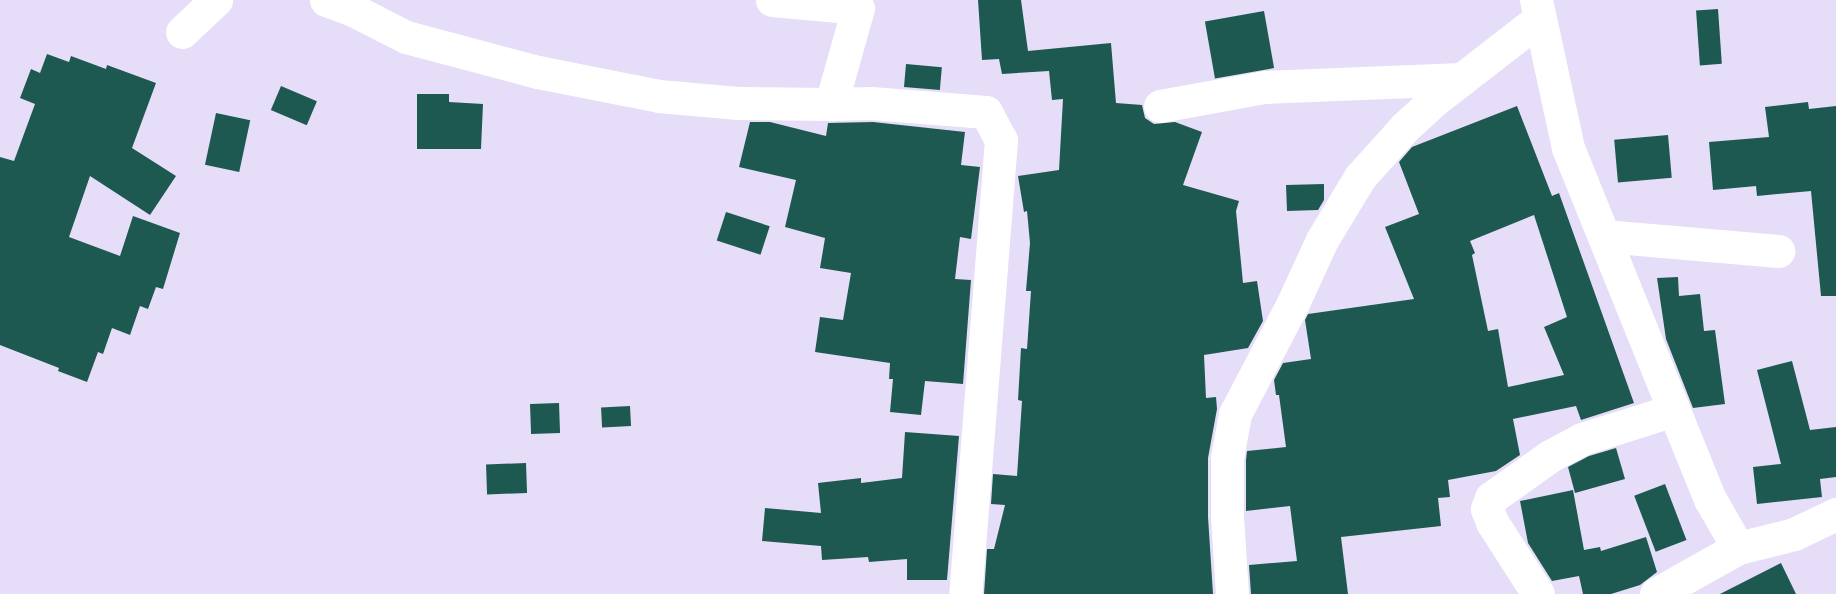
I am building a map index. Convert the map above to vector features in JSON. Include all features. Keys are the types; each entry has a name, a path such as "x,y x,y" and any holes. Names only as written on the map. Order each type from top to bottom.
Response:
{"street":[{"path":"182,32 216,0"},
{"path":"326,0 351,9 406,37 538,72 659,96 738,103 872,103 986,112 1001,140 965,594"},
{"path":"772,0 860,4 831,104"},
{"path":"1232,594 1227,516 1227,458 1235,414 1293,303 1322,240 1360,177 1405,127 1462,79 1538,9"},
{"path":"1538,9 1568,148 1710,499 1738,548"},
{"path":"1160,106 1265,87 1462,79"},
{"path":"1604,236 1778,251"},
{"path":"1538,594 1492,522 1487,509 1491,498 1550,456 1582,439 1674,410"},
{"path":"1656,594 1738,548 1794,534 1836,514"}],"building":[{"path":"978,0 1021,0 1028,51 1111,43 1116,103 1142,105 1145,118 1154,124 1175,122 1202,132 1183,185 1239,201 1236,211 1243,283 1257,281 1263,321 1248,348 1204,355 1206,398 1216,397 1217,409 1208,458 1208,517 1213,594 984,594 987,549 994,549 1005,505 991,504 993,474 1017,476 1022,401 1018,400 1021,348 1027,349 1031,291 1026,291 1030,243 1027,211 1024,212 1018,176 1059,170 1063,99 1052,100 1049,71 1002,74 999,59 982,60"},
{"path":"1718,9 1722,64 1700,65 1696,11"},
{"path":"1264,11 1274,68 1215,79 1205,21"},
{"path":"47,54 69,62 71,56 106,69 107,65 156,83 132,148 176,176 150,215 90,176 69,237 120,256 133,216 180,233 163,289 156,287 148,309 140,306 130,335 112,328 103,354 98,352 87,382 58,371 59,368 0,345 0,157 14,161 35,104 20,98 31,69 40,73"},
{"path":"906,64 942,67 940,90 904,87"},
{"path":"281,86 317,101 307,125 271,110"},
{"path":"417,94 449,94 449,102 483,104 481,149 417,149"},
{"path":"1808,102 1809,109 1836,106 1836,296 1821,296 1811,191 1757,196 1756,186 1713,190 1709,142 1769,137 1765,107"},
{"path":"1517,106 1552,196 1559,193 1634,403 1581,420 1576,406 1513,419 1520,455 1496,471 1448,480 1450,497 1438,498 1441,526 1341,537 1348,594 1251,594 1249,565 1297,561 1290,506 1246,511 1246,460 1247,451 1286,447 1279,395 1276,395 1274,380 1283,363 1311,359 1305,320 1308,314 1414,299 1385,227 1419,214 1399,162 1412,147","holes":["1534,215 1567,317 1544,327 1564,375 1508,387 1498,329 1488,331 1472,255 1475,253 1470,241"]},
{"path":"216,113 250,120 239,172 205,165"},
{"path":"750,122 770,122 826,136 828,123 873,122 965,132 961,165 980,167 971,239 960,237 955,279 971,280 963,384 925,381 921,415 890,412 893,379 889,379 890,363 815,352 820,317 843,320 851,273 820,268 825,238 785,227 796,180 739,167"},
{"path":"1668,135 1672,178 1618,183 1614,140"},
{"path":"1324,184 1324,200 1318,210 1287,211 1286,185"},
{"path":"726,212 770,226 760,255 717,241"},
{"path":"1678,277 1679,296 1700,294 1704,331 1715,330 1725,404 1693,408 1666,339 1657,278"},
{"path":"1792,361 1810,430 1836,427 1836,477 1820,479 1822,497 1757,504 1753,467 1781,464 1757,370"},
{"path":"559,403 560,433 531,434 530,404"},
{"path":"630,406 631,426 602,427 601,408"},
{"path":"905,432 959,436 947,580 907,580 907,559 869,562 868,557 822,560 821,546 762,541 765,508 821,513 818,483 861,478 861,483 902,478"},
{"path":"1616,448 1625,479 1575,493 1568,467 1589,456"},
{"path":"526,463 527,493 487,494 486,464"},
{"path":"1665,484 1687,540 1656,552 1634,496"},
{"path":"1573,490 1584,550 1600,547 1601,551 1646,537 1657,572 1640,585 1611,594 1583,594 1579,576 1552,581 1528,543 1520,501"},
{"path":"1781,563 1796,594 1720,594"}]}
